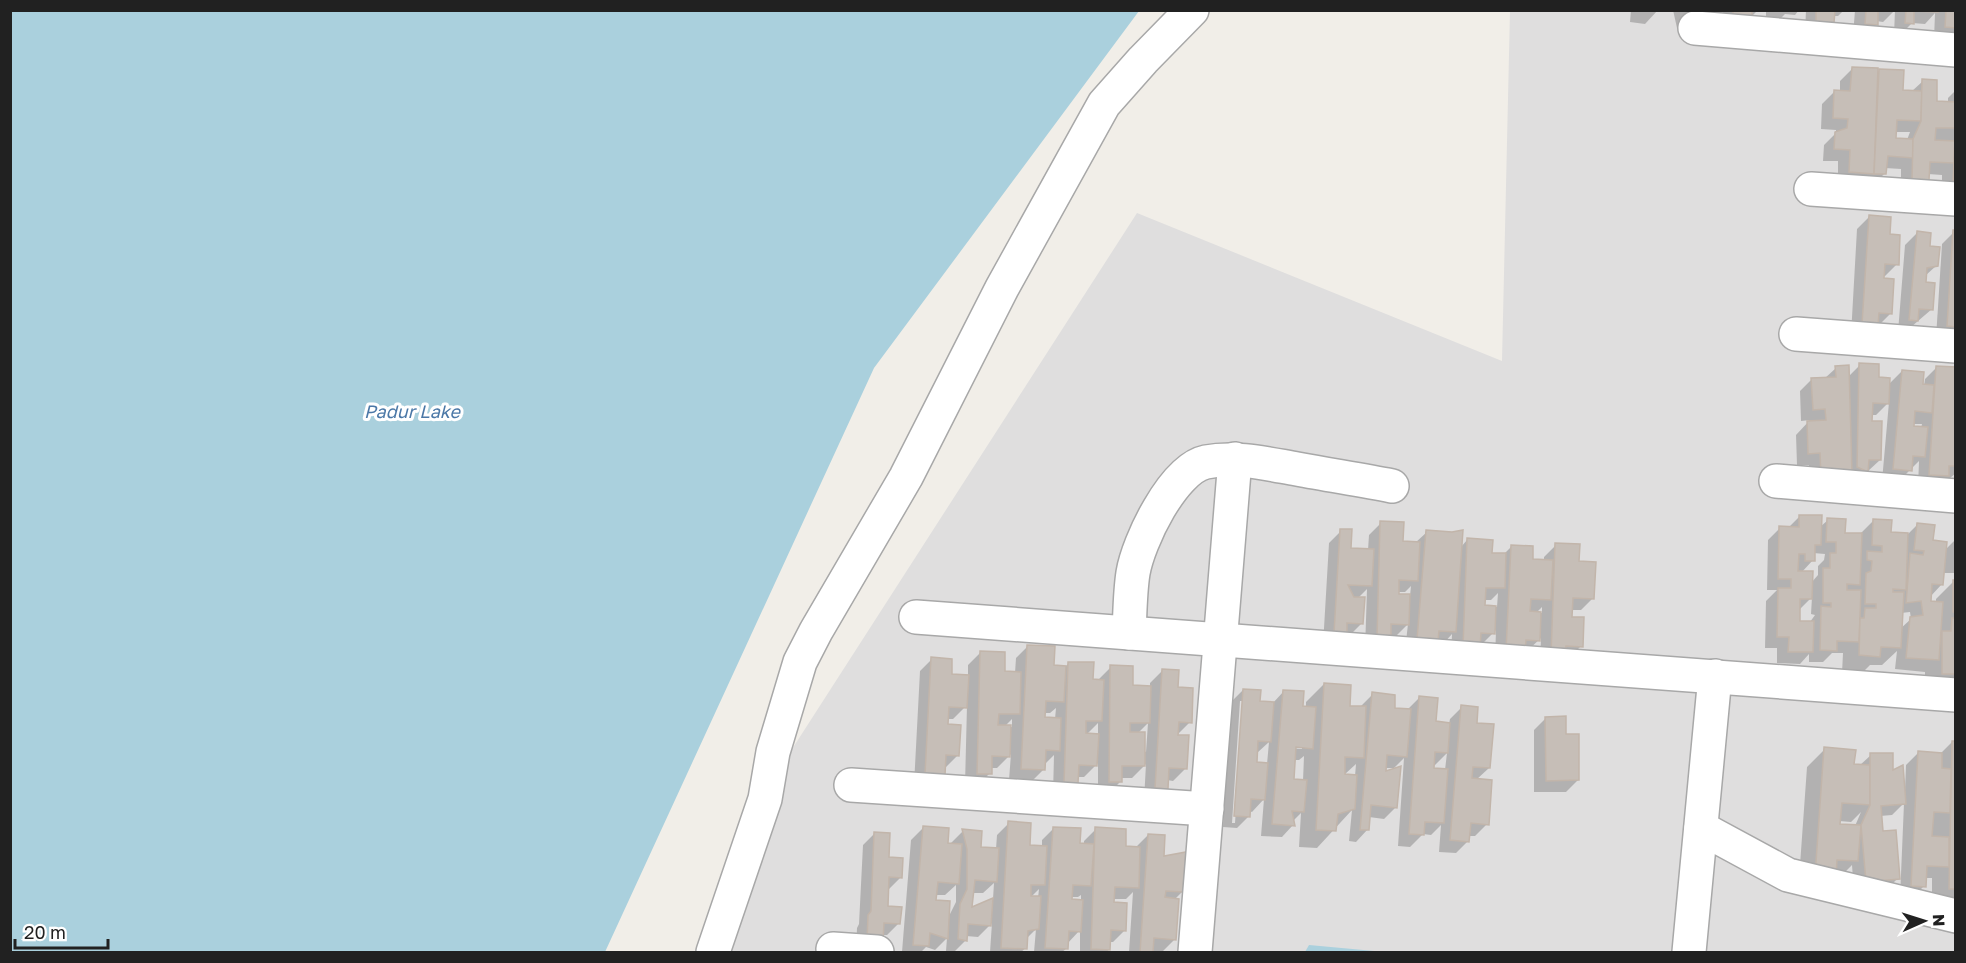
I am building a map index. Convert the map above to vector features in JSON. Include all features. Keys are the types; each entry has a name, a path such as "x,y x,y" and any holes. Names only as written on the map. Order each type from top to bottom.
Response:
{"street":[{"path":"713,952 765,799 774,752 800,662 906,477 1002,288 1104,104 1192,10"},
{"path":"1695,28 1956,51"},
{"path":"1811,189 1956,199"},
{"path":"1796,334 1956,346"},
{"path":"1195,952 1235,459"},
{"path":"1129,633 1133,574 1138,551 1151,523 1174,487 1192,467 1205,462 1235,459 1392,486"},
{"path":"1776,481 1956,496"},
{"path":"916,617 1956,695"},
{"path":"1689,952 1701,828 1706,676"},
{"path":"851,785 1207,809"},
{"path":"1701,828 1788,875 1956,916"},
{"path":"832,949 877,952"}],"shaded area":[{"path":"1510,11 1955,11 1955,952 718,952 749,816 1137,213 1502,361"}],"water":[{"name":"Padur Lake","path":"10,11 1139,11 874,368 605,952 11,952"},
{"path":"1309,945 1385,952 1305,952"}],"building":[{"path":"1733,10 1752,10 1752,19 1733,18"},
{"path":"1816,10 1835,10 1834,23 1816,22"},
{"path":"1866,10 1878,10 1878,25 1865,24"},
{"path":"1906,10 1938,10 1938,12 1914,11 1914,24 1905,23"},
{"path":"1946,10 1956,10 1956,28 1945,27"},
{"path":"1852,67 1878,68 1874,174 1849,172 1850,150 1834,149 1835,132 1847,128 1848,119 1833,118 1834,90 1850,91"},
{"path":"1879,69 1904,70 1903,90 1922,91 1921,121 1897,120 1896,138 1913,139 1913,158 1888,156 1886,174 1874,174"},
{"path":"1922,79 1937,80 1937,101 1956,102 1956,128 1936,128 1935,140 1955,141 1954,163 1930,162 1929,180 1912,180 1913,139 1921,121"},
{"path":"1956,137 1956,183 1953,183 1955,141"},
{"path":"1869,215 1891,217 1890,234 1900,235 1899,265 1885,264 1884,278 1894,279 1892,314 1879,313 1878,325 1862,324"},
{"path":"1953,230 1956,230 1956,327 1947,326"},
{"path":"1917,231 1931,233 1930,246 1940,247 1938,266 1927,268 1926,282 1935,283 1933,310 1919,309 1918,321 1909,320"},
{"path":"1859,363 1879,364 1879,377 1890,378 1889,404 1873,403 1872,421 1882,421 1881,460 1869,460 1868,472 1857,467"},
{"path":"1849,365 1852,475 1821,477 1820,453 1808,454 1807,421 1826,420 1825,409 1813,410 1811,378 1836,377 1835,366"},
{"path":"1936,366 1956,367 1956,466 1949,466 1949,476 1929,475"},
{"path":"1902,370 1924,372 1923,384 1934,385 1932,413 1915,411 1914,426 1928,427 1925,457 1913,456 1912,471 1893,469"},
{"path":"1799,515 1822,515 1821,545 1815,545 1815,561 1805,561 1805,554 1799,554 1798,571 1813,571 1812,599 1800,599 1800,621 1814,621 1813,652 1788,652 1789,637 1777,637 1778,588 1791,588 1791,579 1778,579 1779,526 1799,527"},
{"path":"1827,518 1846,519 1845,533 1862,533 1860,585 1847,584 1847,590 1861,590 1859,642 1837,641 1837,651 1820,650 1821,606 1831,607 1831,603 1823,603 1823,568 1830,568 1830,553 1836,553 1836,542 1826,542"},
{"path":"1873,519 1892,520 1891,532 1908,533 1906,590 1893,589 1893,592 1904,592 1901,648 1881,647 1880,657 1859,655 1860,618 1864,618 1865,608 1876,608 1876,604 1865,604 1866,573 1871,571 1872,561 1867,560 1867,551 1882,552 1882,546 1872,545"},
{"path":"1380,521 1404,522 1403,541 1420,542 1418,581 1399,580 1399,594 1410,594 1409,625 1391,624 1391,639 1377,638"},
{"path":"1917,523 1935,525 1933,540 1947,542 1943,585 1932,584 1931,601 1943,602 1939,660 1906,658 1910,617 1923,615 1921,601 1906,603 1910,553 1923,555 1924,551 1914,550"},
{"path":"1340,529 1352,529 1351,548 1374,549 1372,586 1348,585 1354,597 1365,597 1363,624 1347,623 1347,634 1334,633"},
{"path":"1426,530 1452,532 1463,530 1456,632 1439,631 1438,641 1417,639"},
{"path":"1467,538 1493,540 1492,553 1506,553 1505,588 1486,588 1485,605 1496,606 1495,634 1481,633 1480,648 1463,647"},
{"path":"1555,543 1580,544 1579,561 1596,562 1594,599 1573,598 1572,617 1584,617 1583,647 1566,646 1565,655 1551,655"},
{"path":"1511,545 1533,546 1533,559 1553,560 1551,600 1531,599 1530,611 1541,612 1540,641 1526,640 1525,651 1506,650"},
{"path":"1953,580 1956,580 1956,612 1953,612"},
{"path":"1952,618 1956,618 1956,674 1942,674 1942,631 1951,631"},
{"path":"1027,645 1055,646 1054,665 1066,666 1064,702 1046,701 1045,717 1061,718 1060,751 1046,750 1045,770 1021,769"},
{"path":"980,651 1005,652 1005,671 1021,672 1020,714 999,714 998,725 1011,725 1010,757 992,756 992,774 977,774"},
{"path":"931,657 952,659 952,674 969,675 967,708 949,707 948,724 961,725 959,756 946,755 945,775 925,774"},
{"path":"1068,662 1094,662 1093,679 1104,680 1102,721 1086,721 1086,733 1099,734 1097,766 1079,765 1078,783 1064,783"},
{"path":"1110,665 1133,666 1133,685 1151,686 1150,723 1130,723 1130,732 1145,732 1145,766 1122,766 1122,782 1109,782"},
{"path":"1162,669 1179,670 1178,687 1193,688 1192,723 1179,722 1178,735 1189,735 1187,769 1169,768 1168,789 1155,788"},
{"path":"1324,683 1351,685 1350,706 1366,706 1364,758 1345,757 1345,774 1357,775 1355,809 1338,814 1336,831 1316,830"},
{"path":"1243,689 1261,690 1260,701 1274,702 1271,742 1258,741 1257,762 1268,763 1265,800 1251,799 1250,817 1234,816"},
{"path":"1283,690 1304,691 1303,706 1316,707 1313,749 1296,747 1294,779 1307,780 1304,812 1292,811 1295,826 1272,824"},
{"path":"1372,692 1395,695 1395,708 1411,709 1407,757 1387,755 1386,771 1401,766 1397,808 1371,805 1369,830 1360,830"},
{"path":"1419,696 1438,698 1436,721 1450,723 1448,753 1435,752 1434,768 1448,769 1444,823 1425,822 1424,835 1409,834"},
{"path":"1461,705 1478,707 1477,723 1494,724 1490,768 1473,767 1472,778 1492,780 1489,825 1471,823 1469,842 1450,840"},
{"path":"1566,716 1566,734 1579,734 1579,780 1546,781 1545,717"},
{"path":"1952,741 1956,741 1956,889 1949,889"},
{"path":"1824,747 1856,750 1854,764 1870,765 1870,805 1842,803 1840,824 1861,825 1858,861 1837,860 1836,877 1815,876"},
{"path":"1918,751 1942,753 1942,768 1951,769 1950,813 1934,812 1932,836 1949,837 1949,867 1927,866 1926,887 1911,886"},
{"path":"1870,753 1893,753 1893,770 1903,765 1906,804 1881,806 1883,831 1896,830 1900,879 1866,882 1861,825 1870,805"},
{"path":"1008,821 1031,823 1030,845 1047,846 1045,885 1031,885 1031,896 1041,896 1039,929 1028,931 1027,949 1001,948"},
{"path":"923,826 949,828 948,843 962,844 959,884 938,882 936,900 950,901 948,939 930,933 929,946 913,945"},
{"path":"1053,827 1081,828 1080,843 1094,844 1091,886 1073,885 1072,899 1083,900 1081,932 1069,931 1068,949 1045,948"},
{"path":"1095,827 1126,829 1126,846 1140,847 1139,888 1115,887 1114,902 1127,903 1126,931 1111,930 1110,950 1091,949"},
{"path":"962,829 982,831 981,847 999,848 997,882 975,880 972,907 993,898 991,926 968,924 967,941 958,939 960,904 967,889 967,849"},
{"path":"874,832 890,833 889,857 903,858 902,878 889,877 888,906 902,907 900,924 884,923 883,941 867,941 868,915 871,911"},
{"path":"1148,834 1165,835 1164,856 1186,852 1183,892 1166,891 1165,897 1179,899 1176,940 1154,938 1153,952 1140,952"}]}
